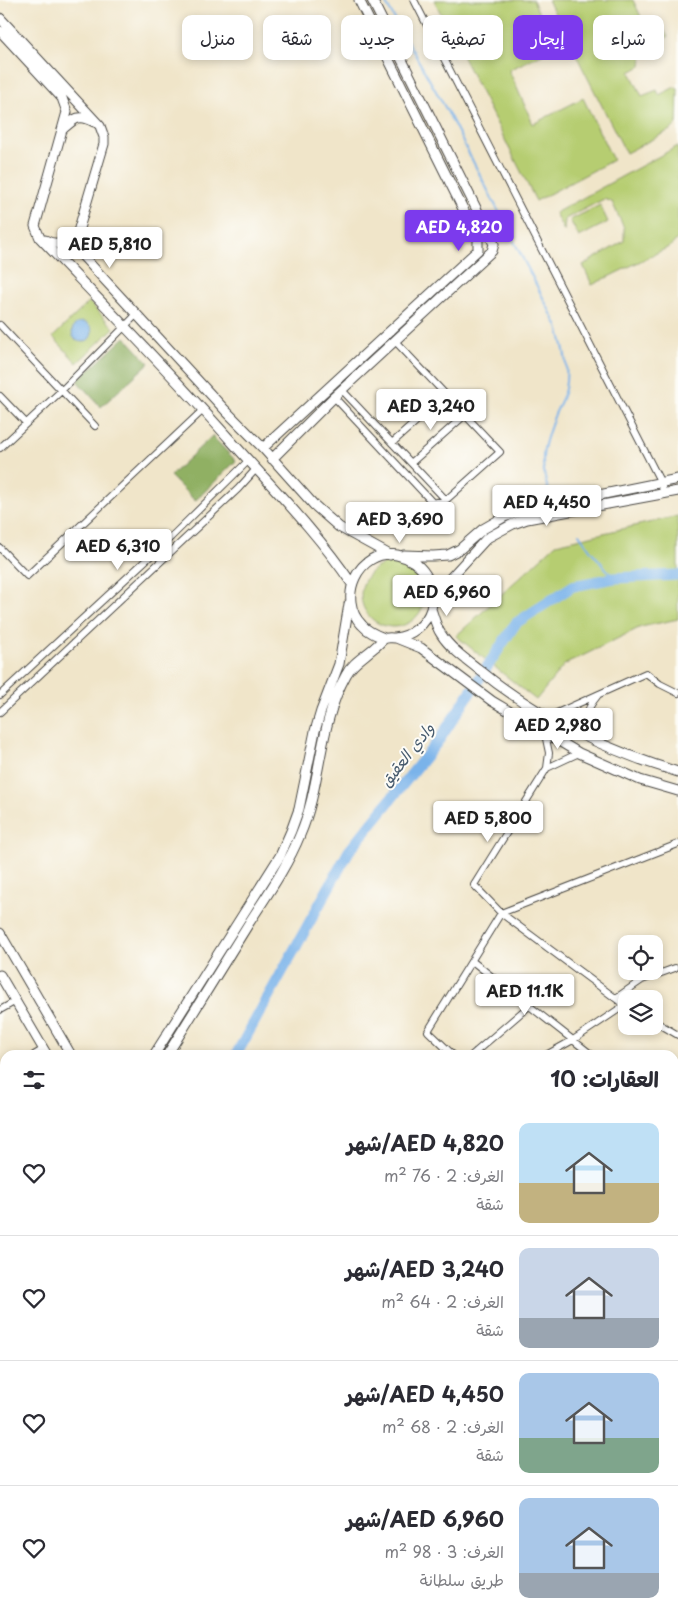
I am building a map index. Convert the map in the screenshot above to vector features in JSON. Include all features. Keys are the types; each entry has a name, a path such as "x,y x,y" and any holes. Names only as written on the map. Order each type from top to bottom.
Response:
{"main road":[{"path":"263,448 478,250 478,239 359,0"},
{"path":"272,459 334,397 492,251 494,244 372,0"},
{"path":"0,18 100,126 104,144 77,235 79,252 314,505 339,527 393,555 408,559 418,565 429,580 433,597 431,609 426,620 418,629 408,635 384,638 372,633 362,625 354,615 350,596"},
{"path":"0,31 62,98 67,112 35,226 40,238 126,326 257,468 301,518 352,584"},
{"path":"62,130 74,119 86,117 100,126"},
{"path":"40,238 51,244 60,244 77,235"},
{"path":"98,299 110,287"},
{"path":"232,442 245,430"},
{"path":"157,1050 280,856 291,832 299,809 315,731 339,664 352,584 361,568 371,560 393,555 433,556 448,554 460,549 483,529 504,517 530,509 678,479"},
{"path":"433,597 487,538 513,524 527,519 678,491"},
{"path":"431,609 441,634 456,651 496,684 532,708 594,741 649,763 678,772"},
{"path":"170,1050 288,861 309,812 330,712 346,675 354,664 384,638"},
{"path":"396,638 421,648 492,701 579,753 640,780 678,791"},
{"path":"0,933 69,1050"},
{"path":"0,975 45,1050"}],"street":[{"path":"414,0 661,483 664,495"},
{"path":"0,448 62,390 136,315"},
{"path":"0,325 95,426"},
{"path":"334,397 433,503 446,500 500,452 394,341"},
{"path":"342,390 446,500"},
{"path":"392,443 446,395"},
{"path":"0,396 26,423"},
{"path":"0,548 27,576 203,410"},
{"path":"411,463 465,415"},
{"path":"0,695 171,538 249,460"},
{"path":"0,712 238,489 257,468"},
{"path":"548,717 646,674 678,693"},
{"path":"594,741 588,730 586,719 587,711 599,694"},
{"path":"545,734 549,745 547,768 474,885 501,913 616,998 642,980 675,968"},
{"path":"547,768 579,753"},
{"path":"448,1050 428,1031 501,913 678,844"},
{"path":"472,960 586,1050"},
{"path":"0,1010 16,1001"},
{"path":"478,1050 529,1006"},
{"path":"555,1050 618,1011"},
{"path":"663,1027 678,1035"}],"green space":[{"path":"434,0 533,0 540,15 513,15 513,60 529,60 509,70 533,124 583,98 613,160 536,201 464,60 503,60 503,15 442,15"},
{"path":"548,0 633,0 640,15 593,15 593,60 642,60 641,66 630,72 642,96 657,90 659,95 675,87 678,88 677,124 672,129 626,153 579,60 583,60 583,15 556,15"},
{"path":"664,30 668,37 664,40"},
{"path":"678,146 678,238 671,246 592,285 583,265 624,241 624,228 612,202 604,199 565,219 564,231 555,213"},
{"path":"600,205 608,222 579,237 570,220"},
{"path":"89,302 114,328 77,363 53,337"},
{"path":"125,337 149,363 101,407 77,381"},
{"path":"212,436 236,461 195,501 170,476"},
{"path":"678,516 678,619 641,627 564,665 536,700 456,636 556,544"},
{"path":"393,563 405,565 416,572 423,583 425,595 423,607 416,618 405,625 393,627 381,625 370,618 363,607 361,595 363,583 370,572 381,565"}],"water":[{"path":"82,322 89,325 92,332 89,339 82,342 75,339 72,332 75,325"}],"waterway":[{"path":"384,0 446,109 558,327 565,357 566,381 561,402 551,425 543,453 544,471 549,493"},
{"path":"579,534 614,578"},
{"name":"وادي العقيق","path":"239,1050 349,851 439,740 516,623 573,586 614,578 678,575"}]}
